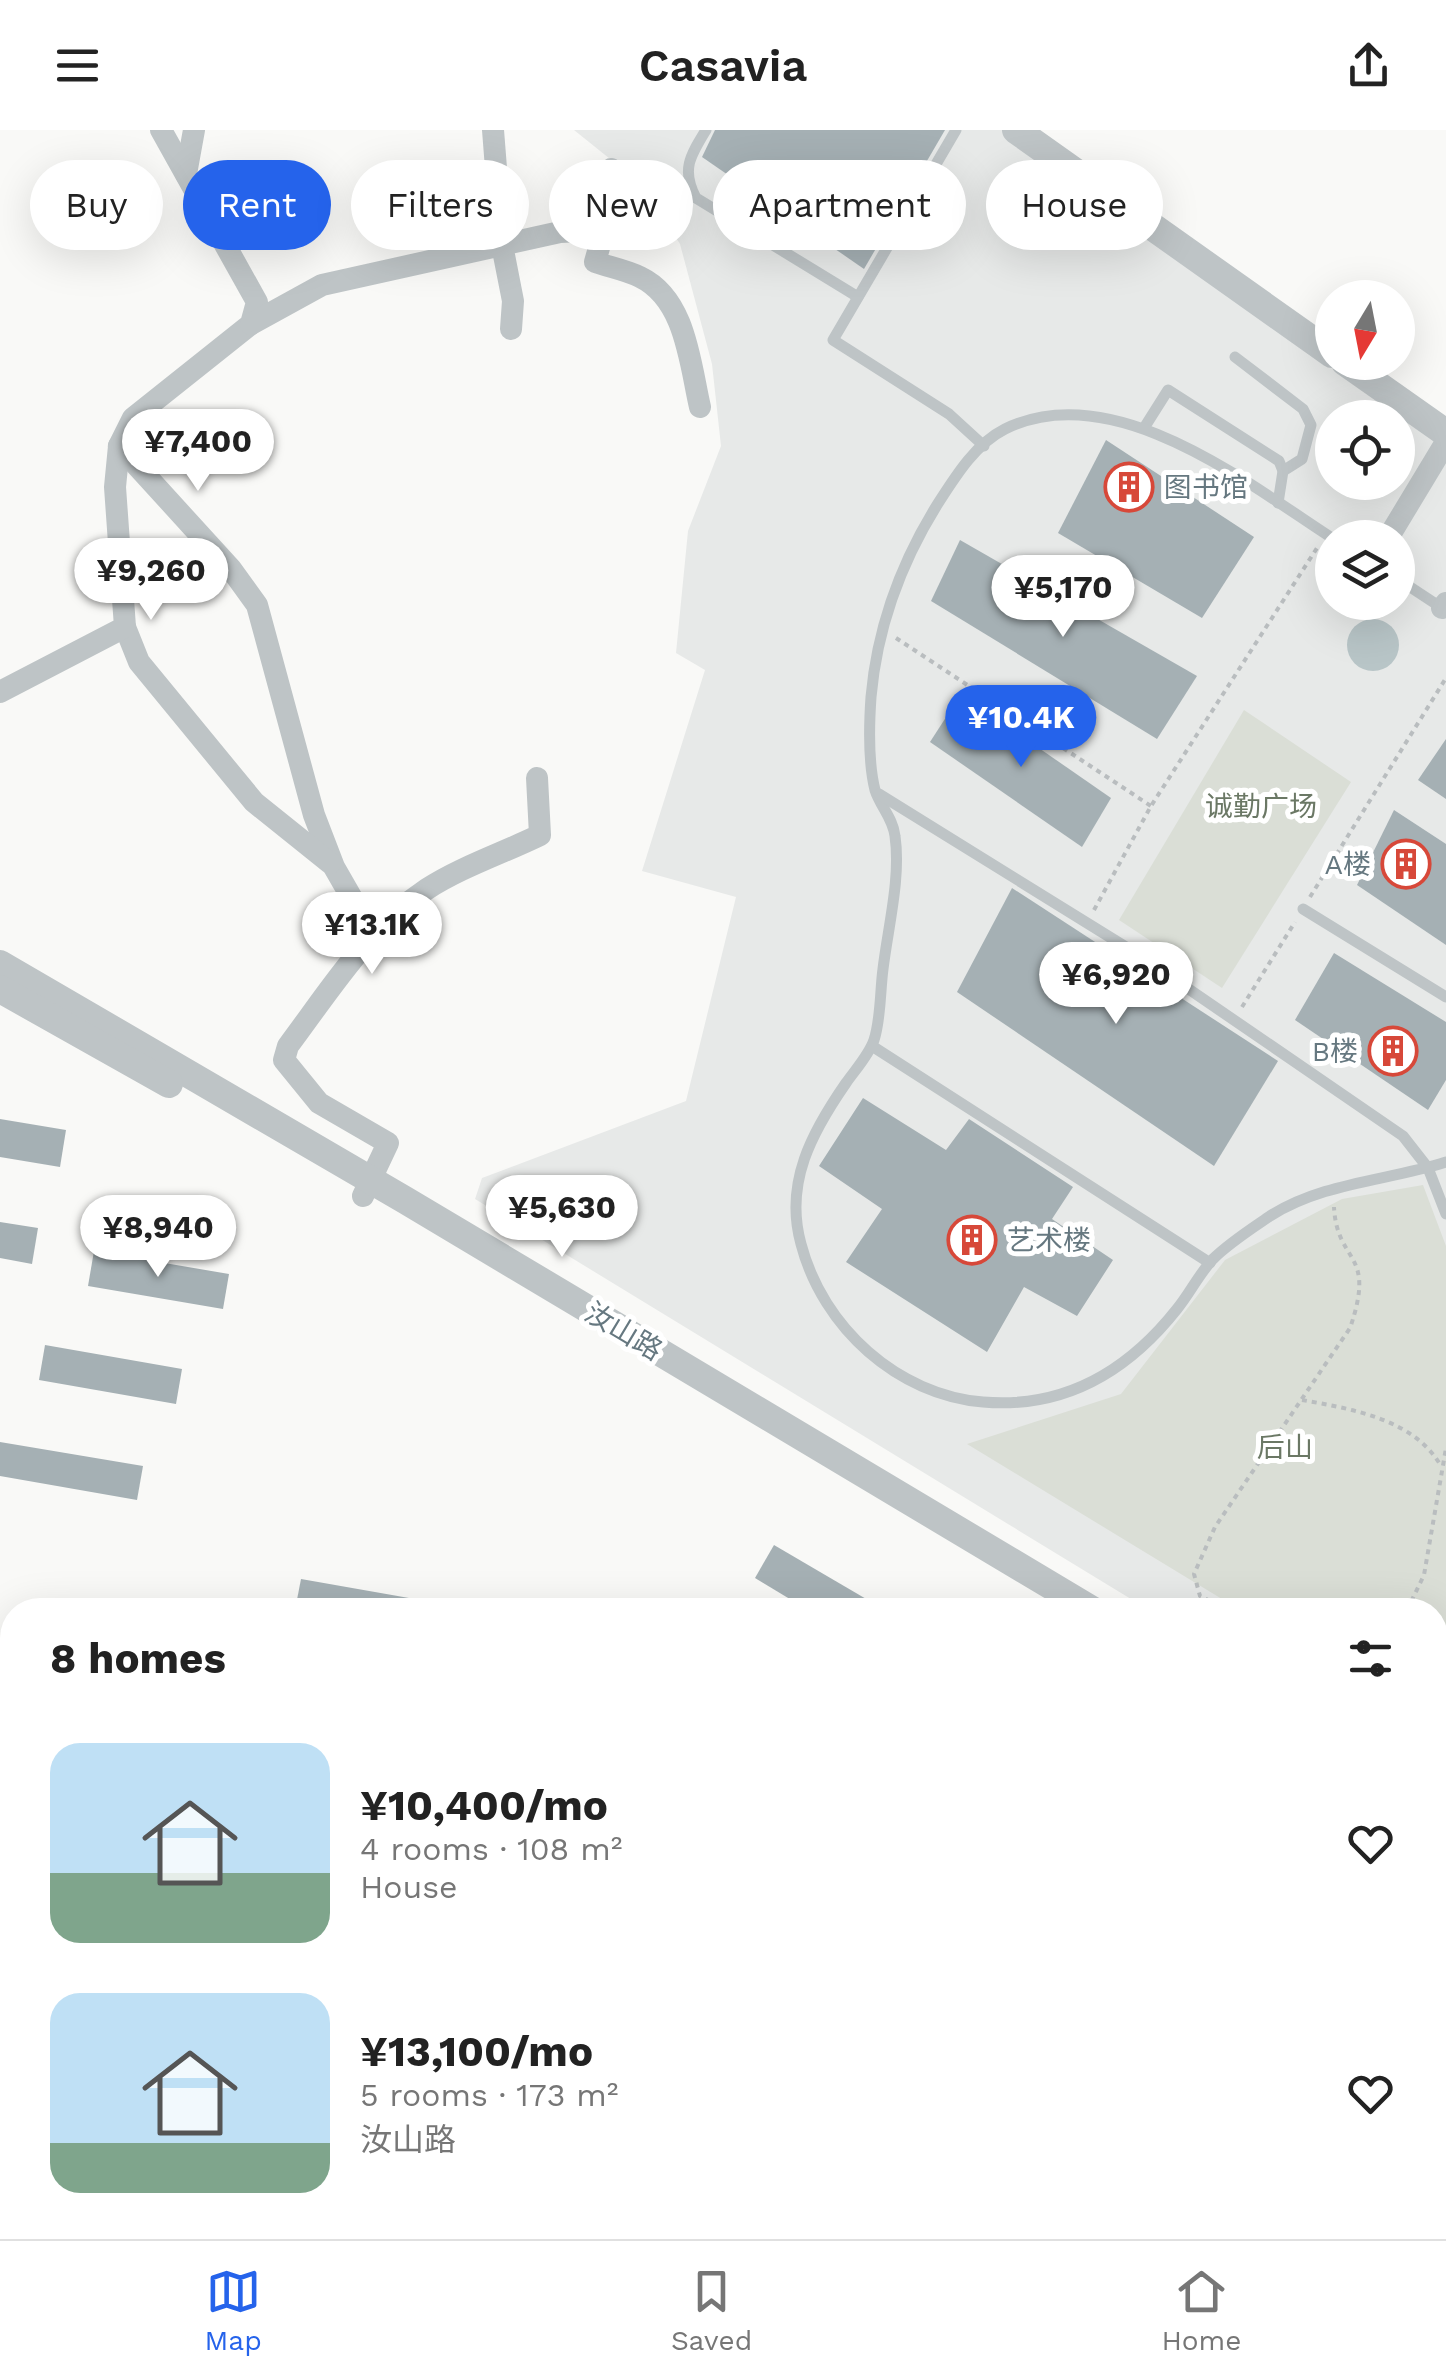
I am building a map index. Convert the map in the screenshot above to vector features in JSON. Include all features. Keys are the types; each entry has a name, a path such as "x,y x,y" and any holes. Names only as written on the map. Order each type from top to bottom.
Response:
{"street":[{"path":"161,130 183,169"},
{"path":"189,160 194,130"},
{"path":"493,130 495,160"},
{"path":"1016,130 1315,342"},
{"path":"229,250 258,302 251,324"},
{"path":"334,867 254,802 139,662 125,627 115,487 119,446 134,418 251,324 322,285 476,250"},
{"path":"503,250 514,301 512,328"},
{"path":"598,250 595,262 642,277 668,300 680,326 700,408"},
{"path":"1371,380 1446,432"},
{"path":"1399,520 1446,442"},
{"path":"119,446 231,569 257,605 314,815 334,867 373,936"},
{"path":"0,692 125,627"},
{"path":"367,1188 388,1143 318,1103 284,1060 288,1046 373,936 428,889 540,835 537,778"},
{"name":"汝山路","path":"0,964 1036,1598"},
{"name":"汝山路","path":"0,989 367,1188 1071,1598"}],"lane":[{"path":"706,130 689,158 686,180 696,198 858,297"},
{"path":"956,130 833,340 950,414 984,446"},
{"path":"1235,358 1303,409 1311,425 1302,459 1283,471"},
{"path":"1144,428 1168,390 1279,461 1283,471 1278,503"},
{"path":"1315,526 1230,471 1144,428 1065,417 1005,430 958,474 920,533 882,629 872,696 876,792 890,815 897,850 872,1046 802,1158 794,1202 802,1248 824,1296 860,1344 898,1376 930,1391 985,1402 1020,1403 1071,1391 1113,1374 1137,1354 1210,1263 1274,1214 1333,1188 1446,1162"},
{"path":"1415,588 1445,607"},
{"path":"876,792 1086,923 1403,1136 1428,1168 1446,1214"},
{"path":"1303,909 1446,997"},
{"path":"872,1046 1210,1263"}],"path":[{"path":"1086,923 1151,806 1315,556"},
{"path":"882,629 1151,806"},
{"path":"1234,1020 1446,678"},
{"path":"1204,1598 1194,1574 1215,1527 1350,1328 1359,1302 1363,1276 1340,1232 1333,1188"},
{"path":"1299,1400 1372,1415 1428,1444 1441,1466"},
{"path":"1413,1598 1424,1575 1446,1448"}],"shaded area":[{"path":"574,130 1003,130 1045,160 986,160 986,250 1163,250 1163,244 1315,352 1315,380 1355,380 1383,400 1315,400 1315,500 1415,500 1415,423 1446,445 1446,1598 1129,1598 475,1199 482,1178 686,1101 736,897 642,871 705,670 676,653 688,531 721,446 712,364 682,250 693,250 693,160 611,160"},
{"path":"1363,621 1383,621 1397,635 1397,655 1383,669 1363,669 1349,655 1349,635"}],"green space":[{"name":"诚勤广场","path":"1244,710 1351,782 1222,988 1119,920"},
{"name":"后山","path":"1423,1185 1446,1246 1446,1598 1220,1598 967,1444 1121,1394 1225,1260 1342,1199"}],"building":[{"path":"715,130 945,130 928,160 713,160 713,165 702,157"},
{"path":"837,250 875,250 864,269"},
{"name":"图书馆","path":"1106,440 1254,537 1202,618 1058,533"},
{"path":"960,540 1197,676 1157,739 931,601"},
{"path":"961,694 1111,798 1082,847 930,742"},
{"path":"1446,739 1446,799 1418,780"},
{"name":"A楼","path":"1394,810 1446,844 1446,945 1357,885"},
{"path":"1012,888 1278,1061 1214,1166 957,992"},
{"name":"B楼","path":"1334,953 1446,1022 1446,1080 1428,1110 1295,1020"},
{"name":"艺术楼","path":"863,1098 946,1150 969,1119 1073,1187 1052,1219 1113,1260 1077,1316 1024,1287 987,1352 846,1262 882,1209 819,1166"},
{"path":"0,1119 66,1130 60,1167 0,1157"},
{"path":"0,1222 38,1228 32,1264 0,1258"},
{"path":"94,1251 229,1274 223,1309 88,1286"},
{"path":"45,1345 182,1369 176,1404 39,1380"},
{"path":"0,1442 143,1466 137,1500 0,1476"},
{"path":"774,1545 865,1598 788,1598 755,1578"},
{"path":"301,1579 409,1598 297,1598"}],"place":[{"name":"图书馆","path":"1129,487"},
{"name":"A楼","path":"1406,864"},
{"name":"B楼","path":"1393,1051"},
{"name":"艺术楼","path":"972,1240"}]}
